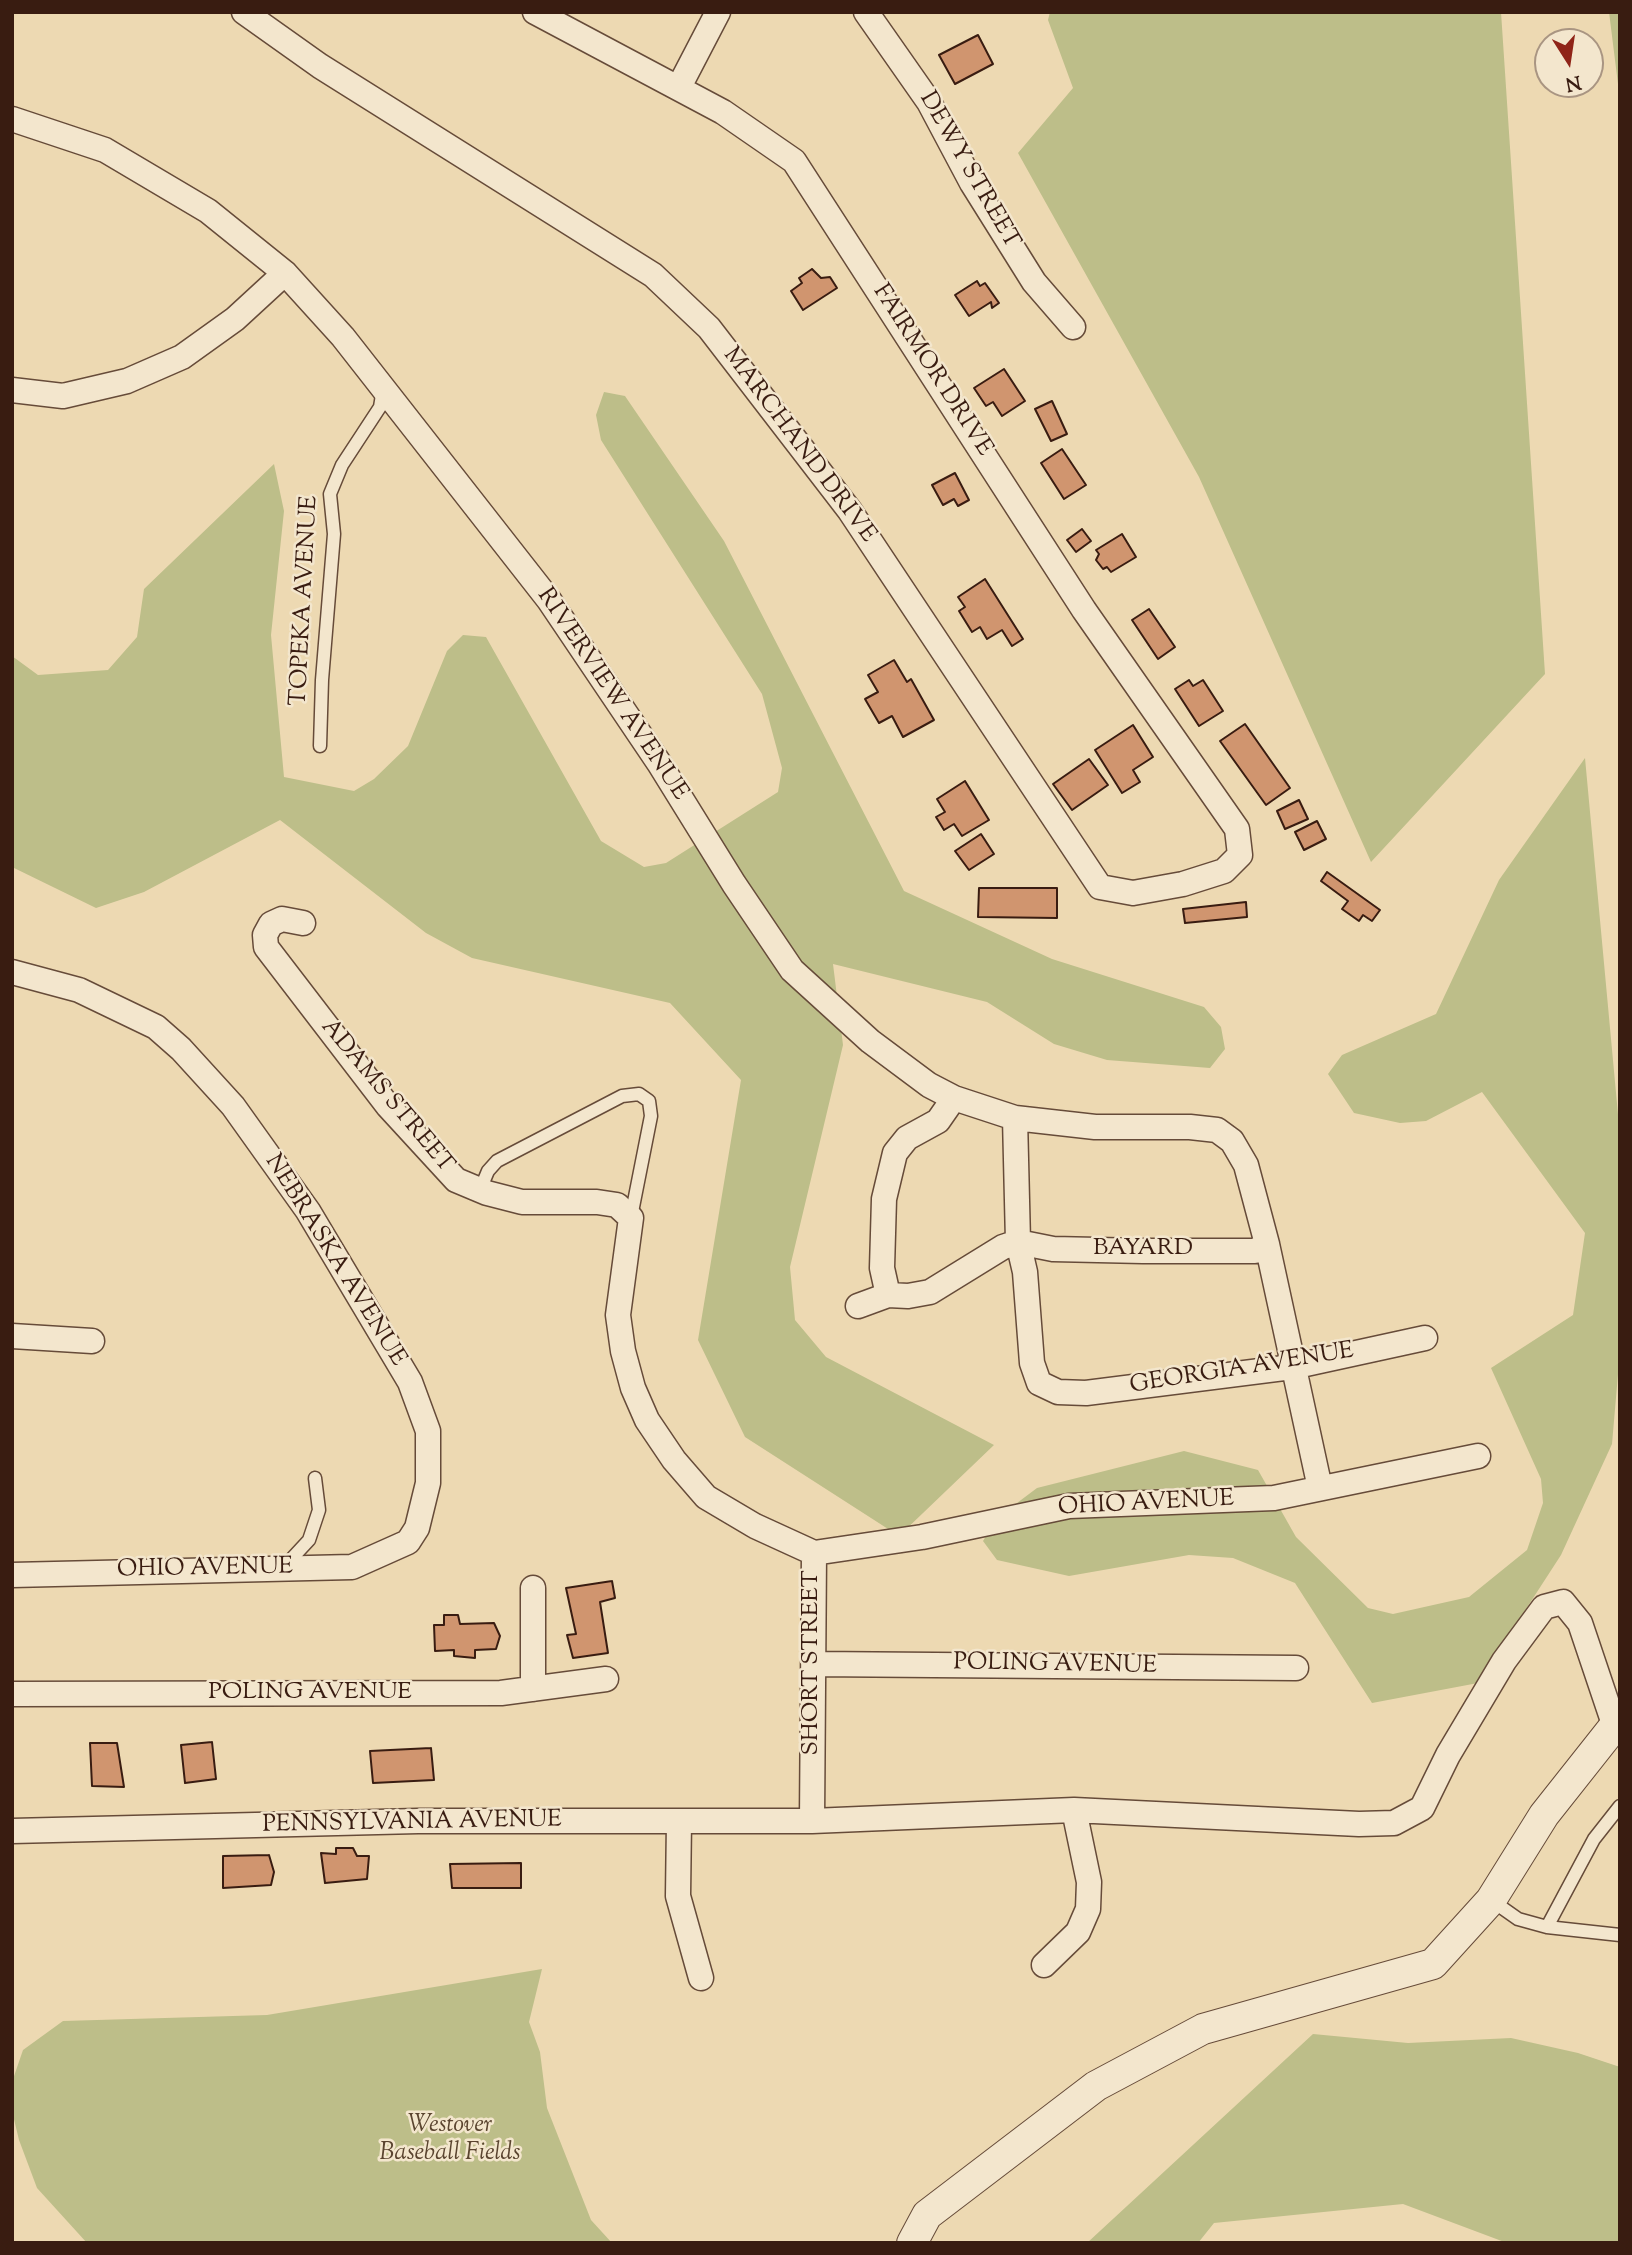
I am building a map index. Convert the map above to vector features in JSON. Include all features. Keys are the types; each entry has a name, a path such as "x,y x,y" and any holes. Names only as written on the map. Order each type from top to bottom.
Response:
{"street":[{"name":"MARCHAND DRIVE","path":"244,12 320,66 653,275 709,328 850,511 1100,887 1133,893 1183,884 1224,871 1240,855 1237,828"},
{"path":"679,87 718,12"},
{"name":"DEWY STREET","path":"866,12 929,102 972,183 1034,282 1073,327"},
{"name":"FAIRMOR DRIVE","path":"549,15 723,111 794,161 1084,610 1237,828"},
{"name":"RIVERVIEW AVENUE","path":"12,119 105,150 208,211 285,273 343,337 549,600 659,763 734,884 792,970 870,1041 929,1085 954,1098 1015,1118 1095,1127 1190,1127 1217,1130 1231,1142 1246,1165 1266,1244"},
{"path":"12,390 62,396 127,381 182,356 235,319 285,273"},
{"name":"ADAMS STREET","path":"303,923 282,919 271,925 265,935 266,947 388,1107 456,1180 503,1199 522,1202 597,1202 617,1205 631,1218"},
{"name":"NEBRASKA AVENUE","path":"12,972 79,990 156,1027 181,1049 233,1106 308,1210 410,1382 428,1431 428,1483 417,1528 408,1542 395,1550"},
{"path":"888,1295 882,1268 884,1199 895,1153 906,1138 938,1121 954,1098"},
{"path":"859,1306 888,1295 908,1296 930,1292 1003,1247 1018,1242 1015,1118"},
{"name":"SHORT STREET","path":"631,1218 618,1315 630,1376 648,1420 674,1460 706,1497 755,1526 814,1553 812,1821"},
{"name":"BAYARD","path":"1018,1242 1053,1249 1143,1251 1255,1251 1266,1244"},
{"name":"GEORGIA AVENUE","path":"1018,1242 1025,1272 1032,1363 1039,1383 1058,1392 1086,1393 1292,1367 1425,1338"},
{"path":"1266,1244 1320,1488"},
{"path":"12,1336 92,1341"},
{"name":"OHIO AVENUE","path":"814,1553 922,1537 1069,1506 1274,1498 1478,1456"},
{"name":"OHIO AVENUE","path":"12,1575 352,1567 395,1550"},
{"path":"533,1588 533,1689"},
{"name":"PENNSYLVANIA AVENUE","path":"12,1831 418,1821 812,1821 1074,1810 1359,1824 1394,1823 1422,1808 1448,1755 1504,1661 1544,1607 1563,1602 1580,1623 1617,1722"},
{"name":"POLING AVENUE","path":"814,1664 1296,1668"},
{"name":"POLING AVENUE","path":"12,1695 501,1693 606,1679"},
{"path":"912,2243 927,2215 1096,2086 1203,2029 1433,1964 1491,1900 1544,1815 1617,1722"},
{"path":"1044,1965 1078,1932 1088,1909 1090,1882 1074,1810"},
{"path":"679,1821 678,1896 701,1978"}],"lane":[{"name":"TOPEKA AVENUE","path":"320,746 322,680 334,534 330,494 342,465 380,407 383,389"},
{"path":"480,1190 488,1171 497,1161 622,1096 639,1094 649,1101 650,1116 631,1218"},
{"path":"283,1569 309,1540 319,1510 315,1478"},
{"path":"1548,1927 1594,1839 1620,1806"},
{"path":"1491,1900 1517,1919 1548,1927 1620,1935"}],"green space":[{"path":"1050,12 1501,12 1545,674 1371,862 1199,477 1018,153 1073,88 1048,20"},
{"path":"1609,12 1620,12 1620,100"},
{"path":"604,392 625,396 724,541 904,891 1052,959 1204,1007 1221,1027 1225,1049 1210,1068 1107,1060 1054,1044 987,1002 833,964 843,1045 790,1267 795,1320 826,1357 994,1445 899,1536 745,1437 698,1340 741,1080 670,1003 472,958 426,933 280,820 144,892 96,908 12,867 12,656 38,675 108,670 137,637 144,589 274,464 284,511 271,635 284,777 354,791 374,779 408,746 447,651 463,635 486,637 601,841 644,867 666,863 778,792 782,768 762,694 601,440 596,415"},
{"path":"1585,758 1620,1136 1620,1351 1612,1444 1561,1555 1478,1683 1372,1703 1295,1583 1233,1558 1189,1555 1069,1576 997,1560 983,1541 997,1518 1037,1488 1184,1451 1258,1470 1296,1537 1368,1608 1393,1614 1469,1597 1527,1550 1543,1503 1541,1479 1491,1368 1573,1315 1585,1233 1482,1092 1426,1121 1400,1123 1354,1113 1328,1074 1342,1055 1436,1014 1499,880"},
{"name":"Westover Baseball Fields","path":"542,1969 529,2022 540,2052 547,2108 591,2220 612,2243 87,2243 37,2188 19,2140 12,2111 12,2082 23,2050 63,2021 267,2015"},
{"path":"1313,2034 1408,2043 1511,2038 1578,2053 1620,2067 1620,2243 1507,2243 1403,2204 1214,2223 1198,2243 1087,2243"}],"building":[{"path":"978,35 993,64 955,84 939,55"},
{"path":"812,269 821,278 830,277 837,288 803,310 791,291 802,283 799,278"},
{"path":"977,281 980,286 985,283 999,303 992,308 991,302 969,316 955,295"},
{"path":"1004,369 1025,401 1002,416 993,402 986,406 974,388"},
{"path":"1052,401 1067,434 1051,441 1035,409"},
{"path":"1062,449 1086,485 1064,499 1041,463"},
{"path":"955,473 969,500 958,506 954,499 943,505 932,485"},
{"path":"1082,529 1091,541 1076,552 1067,540"},
{"path":"1122,534 1136,557 1111,572 1107,567 1103,569 1096,560 1099,554 1096,550"},
{"path":"985,579 1023,639 1012,646 1002,630 987,639 980,627 972,632 959,611 965,607 958,597"},
{"path":"1149,609 1175,647 1158,659 1132,620"},
{"path":"894,660 907,682 911,679 934,720 903,737 892,716 879,723 865,699 878,692 868,675"},
{"path":"1189,680 1193,686 1203,680 1223,711 1199,726 1175,689"},
{"path":"1245,724 1290,788 1266,805 1220,741"},
{"path":"1133,725 1153,757 1133,770 1140,782 1122,793 1095,750"},
{"path":"1089,759 1108,785 1072,810 1053,784"},
{"path":"965,781 989,820 962,836 954,824 944,830 936,817 945,812 937,799"},
{"path":"1299,800 1308,819 1285,829 1277,811"},
{"path":"1317,821 1326,839 1304,850 1295,832"},
{"path":"981,834 994,854 969,870 955,851"},
{"path":"1327,872 1380,910 1372,921 1363,915 1359,921 1342,909 1348,901 1321,881"},
{"path":"979,888 1057,888 1057,918 978,917"},
{"path":"1246,902 1247,917 1185,923 1183,909"},
{"path":"612,1581 615,1598 600,1602 608,1653 573,1658 567,1635 576,1634 566,1588"},
{"path":"444,1615 458,1615 460,1624 494,1623 500,1636 496,1649 475,1650 475,1658 454,1656 454,1650 435,1651 434,1625 444,1625"},
{"path":"212,1742 216,1779 185,1783 181,1745"},
{"path":"90,1743 117,1743 124,1787 92,1786"},
{"path":"431,1748 434,1780 373,1783 370,1751"},
{"path":"336,1848 353,1848 357,1856 369,1856 367,1879 325,1883 321,1853 336,1854"},
{"path":"269,1855 274,1872 271,1885 223,1888 223,1856"},
{"path":"521,1863 521,1888 452,1888 450,1864"}]}
